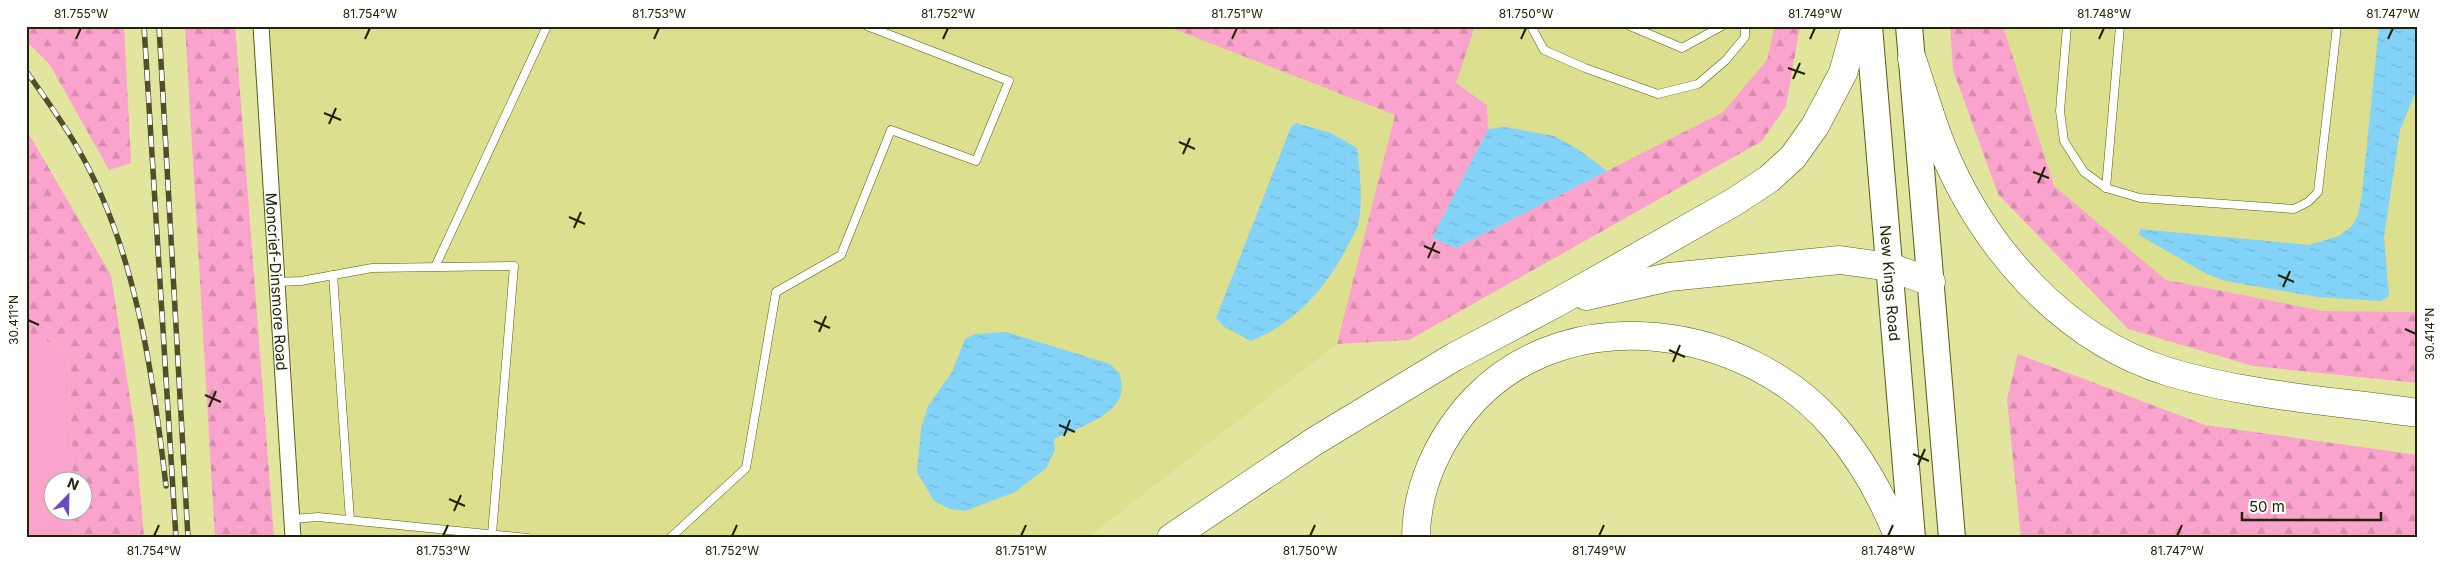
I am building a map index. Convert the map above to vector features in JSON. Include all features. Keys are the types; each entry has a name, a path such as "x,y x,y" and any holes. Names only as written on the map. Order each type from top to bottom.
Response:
{"highway":[{"path":"1171,538 1315,441 1454,357 1558,302 1734,202 1769,179 1793,157 1815,126 1843,73 1856,26"},
{"name":"New Kings Road","path":"1868,26 1912,538"},
{"path":"1909,26 1952,538"},
{"path":"1912,59 1942,146 1994,244 2051,304 2070,320 2111,347 2168,371 2229,386 2418,413"},
{"path":"1558,302 1679,276 1840,260 1890,267 1931,282"},
{"path":"1416,538 1416,517 1420,497 1439,447 1460,415 1492,381 1527,359 1555,347 1584,340 1621,336 1655,337 1689,342 1731,354 1763,370 1804,399 1834,426 1859,459 1888,511 1899,538"}],"street":[{"name":"Moncrief-Dinsmore Road","path":"261,26 293,538"}],"lane":[{"path":"435,268 547,26"},
{"path":"670,538 746,468 776,292 841,255 892,130 976,161 1009,81 867,26"},
{"path":"1531,26 1544,50 1585,68 1658,94 1698,84 1726,60 1745,38 1745,26"},
{"path":"1630,26 1682,48 1722,26"},
{"path":"1651,35 1654,26"},
{"path":"2067,26 2060,111 2064,141 2084,172 2106,188 2140,198 2294,209 2308,202 2318,192 2336,26"},
{"path":"2106,188 2120,26"},
{"path":"277,282 301,281 372,268 514,266 492,534"},
{"path":"333,275 350,520"},
{"path":"292,519 318,517 528,538"}],"shaded area":[{"path":"270,26 1166,26 1395,115 1337,344 1087,538 303,538"},
{"path":"1475,26 1775,26 1767,60 1723,112 1607,171 1579,150 1505,127 1488,129 1487,105 1456,83"},
{"path":"2003,26 2418,26 2418,312 2323,311 2166,280 2054,186"}],"green space":[{"path":"26,26 124,26 131,163 109,170 50,65 26,41"},
{"path":"185,26 235,26 274,538 215,538"},
{"path":"1166,26 1475,26 1456,83 1487,105 1488,129 1432,238 1456,248 1723,112 1767,60 1775,26 1800,26 1786,106 1762,141 1409,340 1337,344 1395,115"},
{"path":"1950,26 2003,26 2054,186 2166,280 2323,311 2418,312 2418,383 2253,366 2128,329 1998,194 1953,70"},
{"path":"26,129 111,275 135,431 144,538 75,538 74,522 92,522 92,472 73,472 68,353 26,330"},
{"path":"26,330 68,353 73,472 42,472 42,522 74,522 75,538 26,538"},
{"path":"2018,354 2205,425 2418,455 2418,538 2021,538 2007,399"}],"water":[{"path":"2379,26 2418,26 2418,86 2400,130 2384,237 2389,296 2381,301 2318,297 2225,281 2207,274 2139,235 2140,229 2309,245 2339,236 2352,226 2358,215 2362,194"},
{"path":"1296,123 1331,133 1357,148 1361,197 1360,217 1355,233 1340,260 1308,302 1281,325 1251,341 1223,326 1216,318 1291,127"},
{"path":"1505,127 1554,136 1579,150 1607,171 1456,248 1432,238 1488,129"},
{"path":"1006,332 1110,364 1120,374 1121,393 1118,401 1103,415 1054,439 1055,450 1046,468 1015,492 965,511 950,509 934,501 917,472 921,429 928,406 952,372 965,339 975,334"}],"railway":[{"path":"144,26 176,538"},
{"path":"159,26 188,538"},
{"path":"26,71 77,147 97,185 114,226 127,268 147,355 155,399 166,486"}]}
